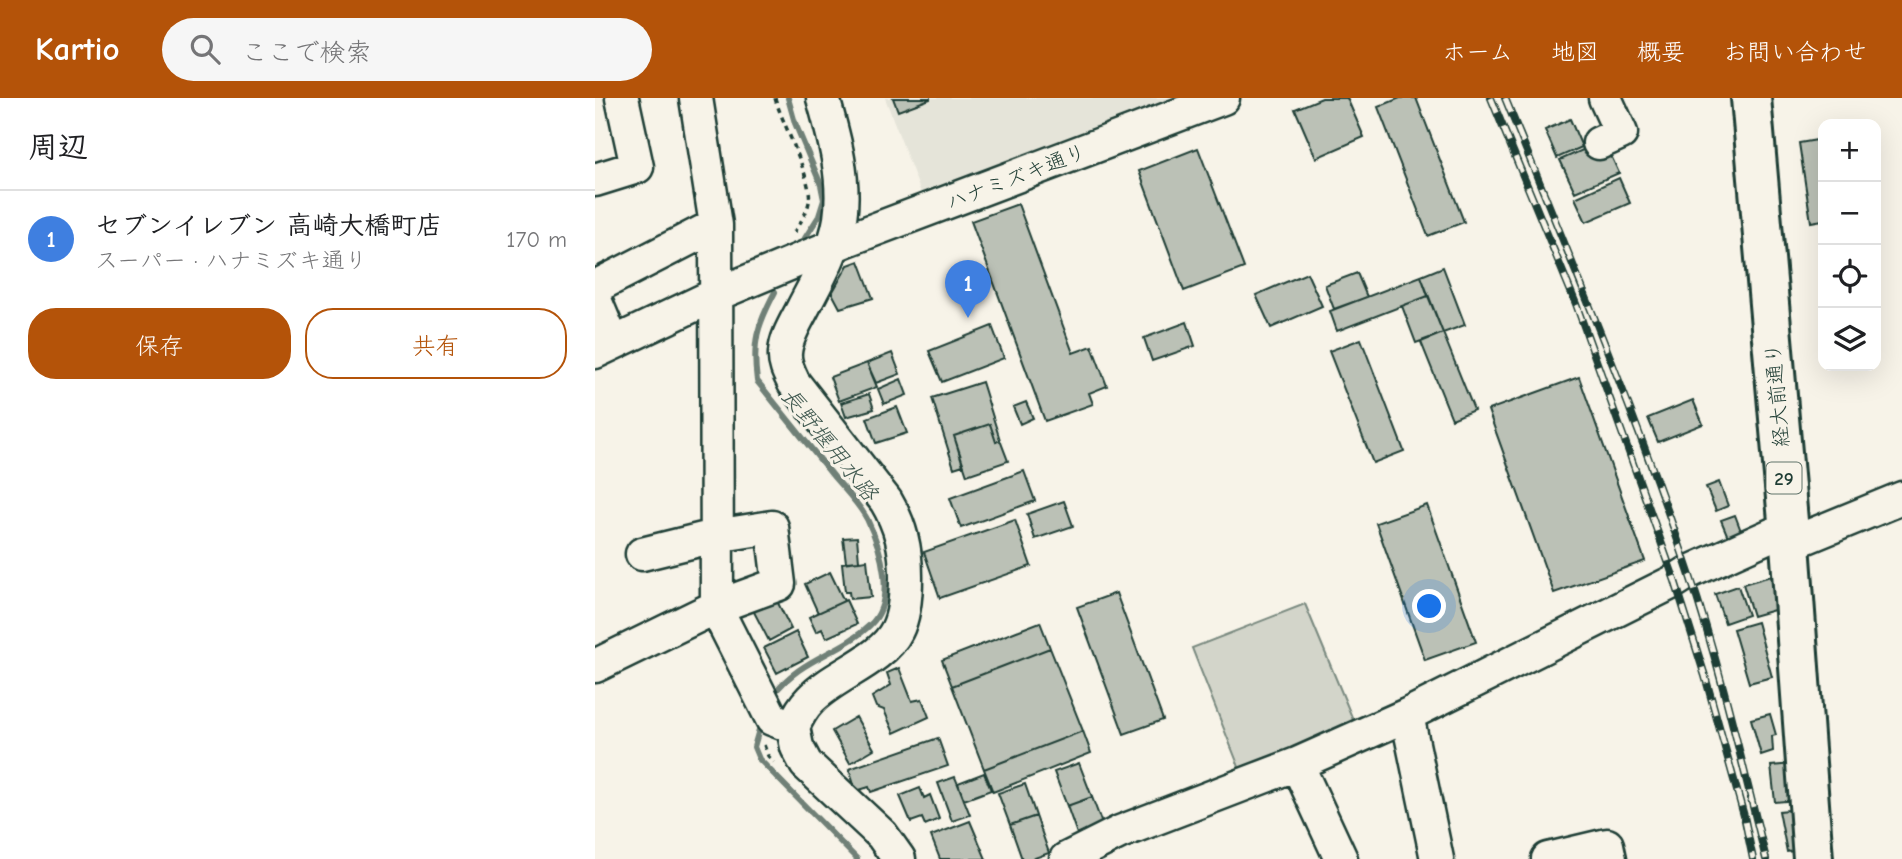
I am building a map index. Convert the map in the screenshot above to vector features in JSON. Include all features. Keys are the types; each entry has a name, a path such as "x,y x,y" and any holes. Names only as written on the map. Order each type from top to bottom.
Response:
{"main road":[{"name":"経大前通り","path":"1751,98 1789,535 1813,859"}],"street":[{"path":"595,180 637,167 622,98"},
{"path":"696,98 716,225 716,607 775,715 806,764 882,835 899,859"},
{"path":"775,715 799,713 811,699 881,648 897,631 904,610 906,553 898,521 794,383 787,369 785,352 804,252 840,221 841,181 834,137 823,98"},
{"name":"ハナミズキ通り","path":"604,347 804,252 1223,98"},
{"path":"1605,98 1610,138"},
{"path":"595,287 716,225"},
{"path":"595,300 604,347"},
{"path":"1066,859 1120,832 1297,764 1407,715 1689,572 1789,535 1902,498"},
{"path":"595,666 716,607 779,584 772,527 715,536 642,554"},
{"path":"1407,715 1437,859"},
{"path":"1297,764 1341,859"},
{"path":"1548,859 1607,845 1610,859"}],"path":[{"path":"775,98 783,125 810,184 804,252"}],"shaded area":[{"path":"885,98 1170,98 921,193"},
{"path":"1305,604 1354,722 1241,772 1192,648"}],"building":[{"path":"893,98 930,98 930,99 898,111"},
{"path":"1322,98 1347,98 1364,137 1316,158 1295,109"},
{"path":"1400,98 1416,98 1464,222 1428,236 1378,107"},
{"path":"1570,119 1582,147 1557,158 1545,130"},
{"path":"1818,140 1818,221 1811,222 1799,143"},
{"path":"1594,145 1608,149 1619,173 1575,192 1560,160"},
{"path":"1198,148 1244,268 1184,291 1139,171"},
{"path":"1619,178 1630,203 1586,222 1575,198"},
{"path":"1018,204 1073,353 1092,346 1107,386 1089,393 1093,404 1045,421 971,221"},
{"path":"859,261 873,298 840,308 832,293 848,265"},
{"path":"1443,267 1465,325 1443,333 1421,276"},
{"path":"1307,273 1322,306 1271,328 1256,295"},
{"path":"1357,273 1367,297 1334,309 1325,285"},
{"path":"1421,276 1428,296 1337,331 1330,311"},
{"path":"1428,296 1443,333 1416,343 1402,306"},
{"path":"1187,322 1195,346 1152,361 1144,338"},
{"path":"992,326 1004,358 942,382 929,351"},
{"path":"1443,333 1474,410 1452,419 1421,342"},
{"path":"1361,339 1404,451 1373,463 1329,351"},
{"path":"892,353 900,374 876,383 867,363"},
{"path":"867,363 877,387 839,401 830,377"},
{"path":"1579,377 1645,561 1554,593 1488,410"},
{"path":"901,379 907,395 884,404 878,389"},
{"path":"982,382 1000,440 996,442 990,424 954,436 963,465 954,468 932,398"},
{"path":"869,394 874,409 846,417 841,403"},
{"path":"1693,400 1703,424 1658,442 1648,418"},
{"path":"1026,402 1033,418 1020,424 1013,407"},
{"path":"897,407 907,433 876,443 867,418"},
{"path":"990,424 996,442 1000,440 1008,461 967,475 954,436"},
{"path":"1024,471 1035,501 961,528 950,498"},
{"path":"1719,482 1728,506 1716,511 1706,487"},
{"path":"1064,501 1073,526 1035,539 1027,514"},
{"path":"1427,505 1476,642 1425,660 1376,523"},
{"path":"1735,515 1741,531 1728,537 1721,520"},
{"path":"1015,520 1031,566 940,598 924,552"},
{"path":"857,537 859,561 846,562 843,538"},
{"path":"867,560 871,597 850,599 849,592 845,592 842,563"},
{"path":"830,572 844,601 818,613 805,584"},
{"path":"1771,576 1781,608 1753,616 1743,584"},
{"path":"1738,586 1748,615 1725,623 1715,594"},
{"path":"1116,593 1163,720 1124,734 1077,607"},
{"path":"776,599 791,629 769,641 753,610"},
{"path":"846,600 857,624 826,638 822,629 816,632 809,617"},
{"path":"1040,622 1050,648 952,686 942,660"},
{"path":"1757,622 1772,677 1749,683 1733,629"},
{"path":"796,632 808,657 777,673 764,648"},
{"path":"1050,648 1083,731 984,769 952,686"},
{"path":"899,668 912,701 922,699 929,717 894,733 884,710 876,707 872,697 891,685 887,673"},
{"path":"1770,714 1776,735 1772,736 1773,751 1761,755 1751,719"},
{"path":"856,717 874,749 850,763 832,731"},
{"path":"1083,731 1091,753 993,792 984,769"},
{"path":"938,738 948,766 871,792 869,787 856,791 849,769"},
{"path":"1079,763 1092,797 1067,806 1054,772"},
{"path":"1793,764 1797,800 1775,802 1771,766"},
{"path":"984,773 991,790 964,800 958,783"},
{"path":"955,777 970,815 952,821 938,783"},
{"path":"1025,784 1036,816 1010,825 998,793"},
{"path":"920,788 924,798 930,795 939,819 925,825 922,818 911,822 900,796"},
{"path":"1092,797 1102,824 1077,834 1067,806"},
{"path":"1799,809 1803,850 1787,852 1779,811"},
{"path":"1036,816 1049,853 1032,859 1022,859 1010,825"},
{"path":"970,821 986,859 940,859 931,836"}],"waterway":[{"name":"長野堰用水路","path":"788,98 795,123 821,185 824,200 819,216 805,238"},
{"name":"長野堰用水路","path":"772,696 783,683 807,664 846,643 870,625 883,602 885,588 877,544 864,513 757,381 757,335 775,292"},
{"name":"長野堰用水路","path":"762,719 754,747 759,759 857,859"}],"railway":[{"path":"1491,98 1576,304 1675,581 1705,676 1744,816 1753,859"},
{"path":"1505,98 1624,393 1689,573 1721,679 1766,859"}],"place":[{"name":"セブンイレブン 高崎大橋町店","path":"968,318"}]}
